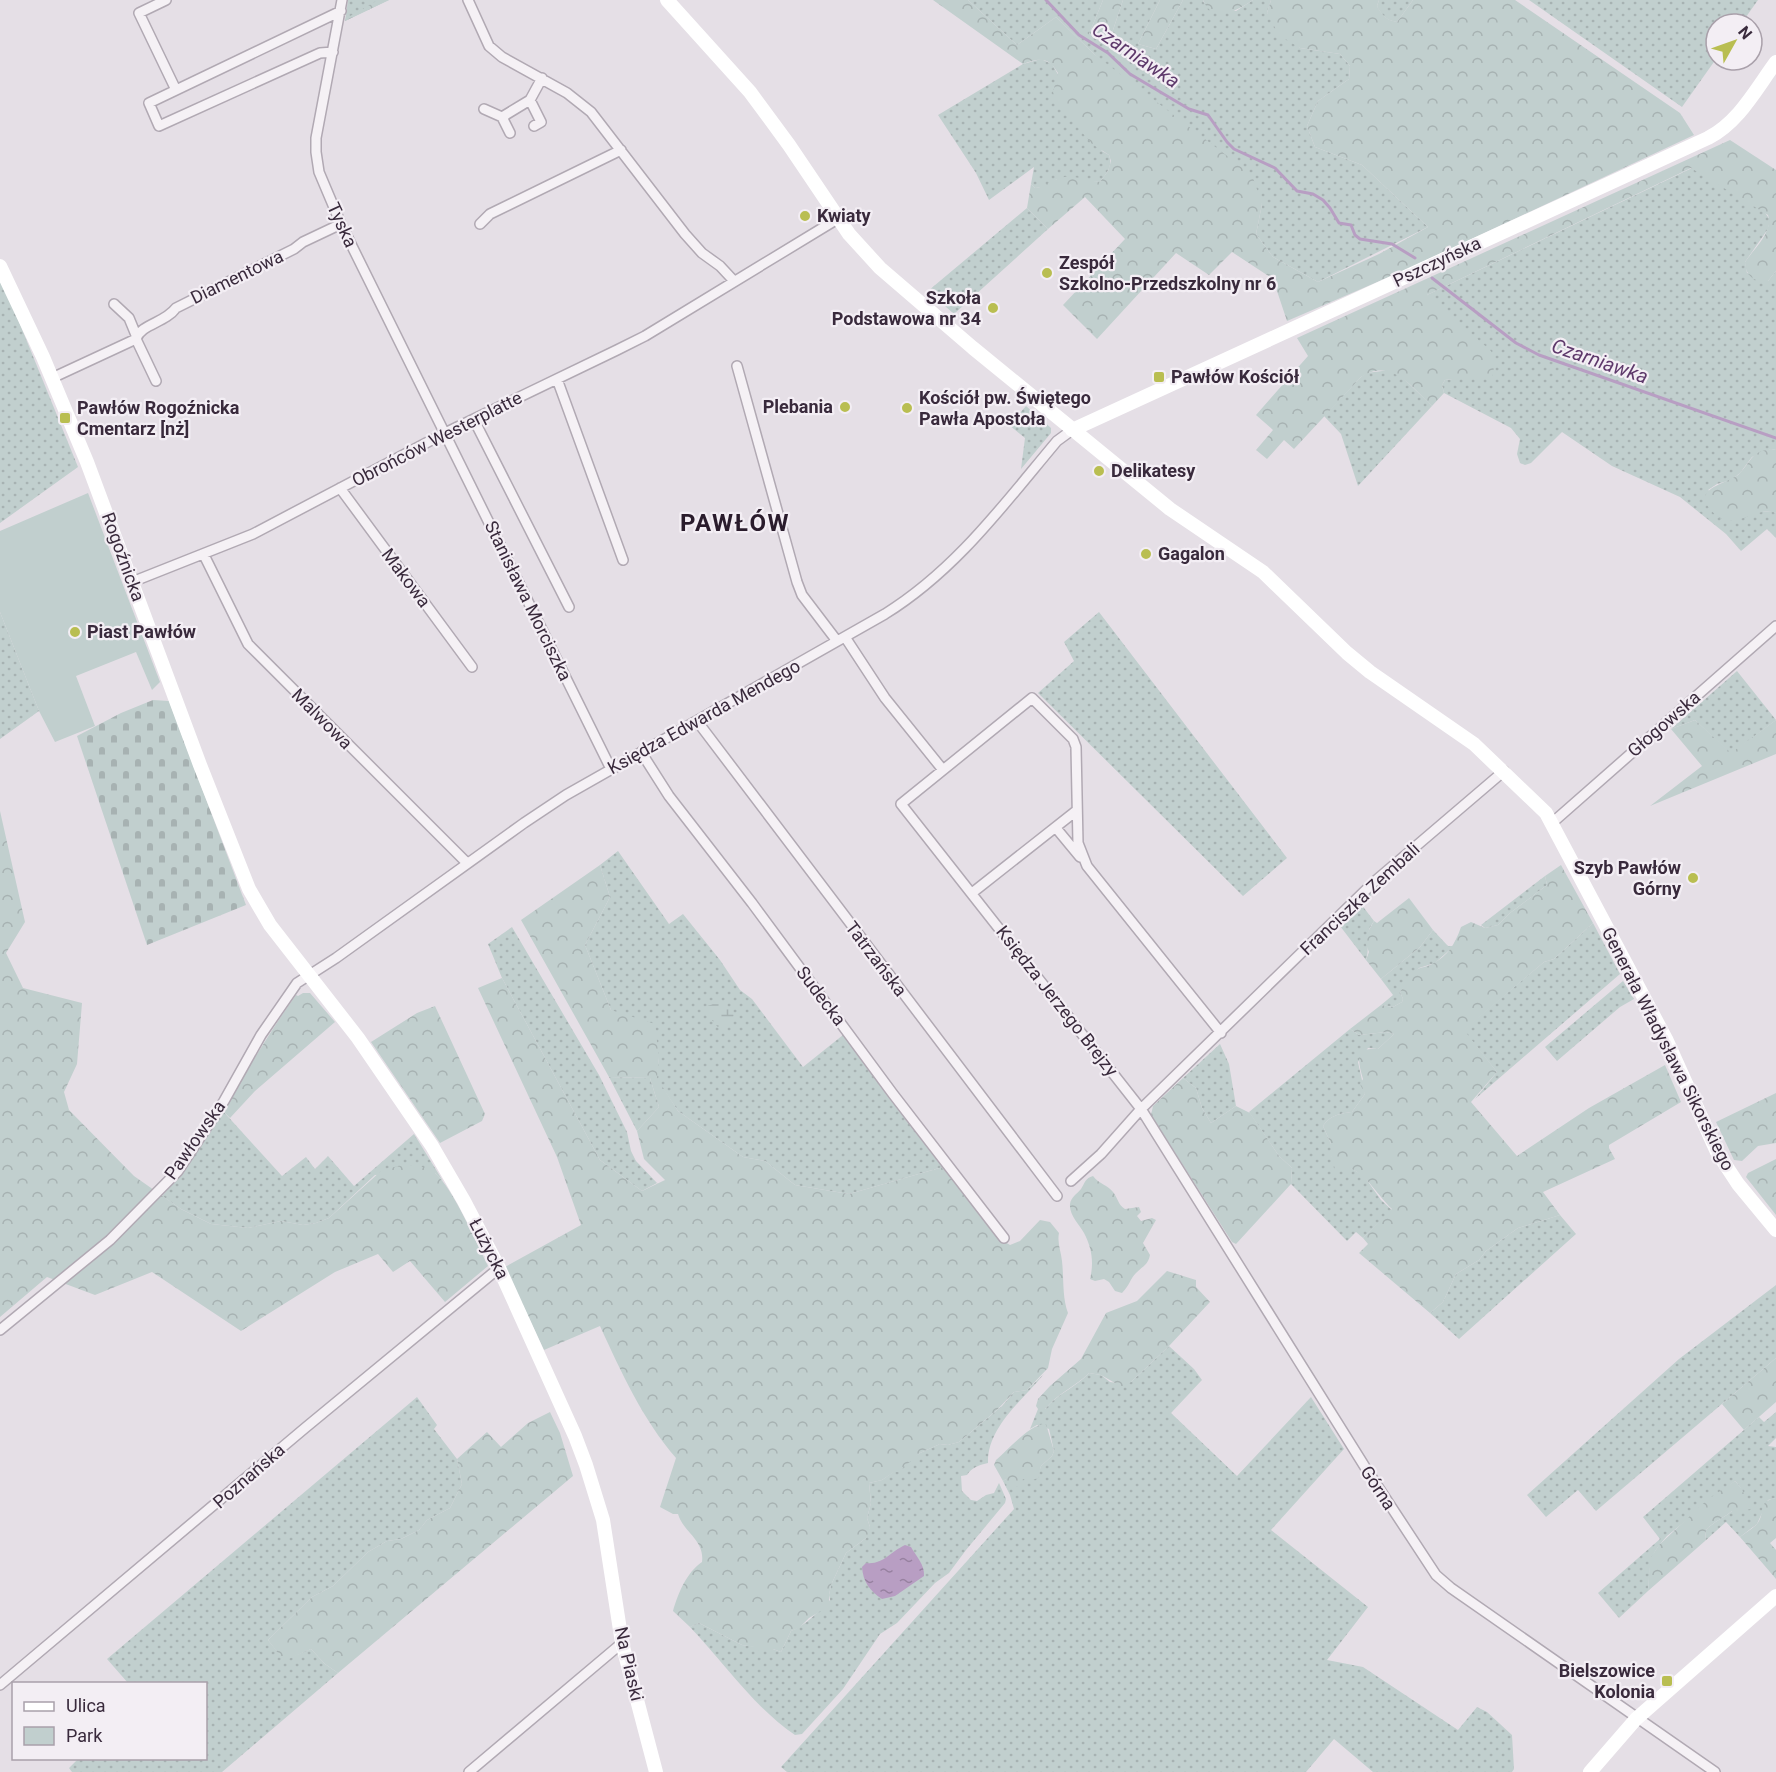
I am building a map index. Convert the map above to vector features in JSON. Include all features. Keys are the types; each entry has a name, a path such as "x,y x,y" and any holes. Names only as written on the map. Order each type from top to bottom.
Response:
{"street":[{"path":"166,0 139,13 176,90"},
{"name":"Tyska","path":"342,0 316,138 319,172 341,224 445,433"},
{"path":"468,0 489,46 502,57 567,93 591,112 685,234 702,253 720,266 734,281"},
{"name":"Generała Władysława Sikorskiego","path":"667,0 750,92 779,130 838,218 859,246 880,267 927,309 1183,520 1263,572 1347,653 1370,672 1460,733 1504,771 1539,806 1552,823 1666,1039 1717,1152 1740,1188 1776,1230"},
{"path":"333,52 320,53 159,126 149,103 340,11"},
{"name":"Pszczyńska","path":"1072,430 1708,138 1734,118 1776,62"},
{"path":"502,117 530,100 543,78"},
{"path":"530,100 541,122 534,126"},
{"path":"484,110 502,117 510,133"},
{"path":"480,224 490,214 621,150"},
{"name":"Obrońców Westerplatte","path":"132,582 253,534 445,433 645,336 838,218"},
{"name":"Diamentowa","path":"52,378 136,337 143,329 170,316 176,308 341,224"},
{"name":"Rogoźnicka","path":"0,266 52,378 87,462 200,765 249,889 270,925 309,975"},
{"path":"114,304 129,318 156,381"},
{"path":"736,366 802,595 841,639 943,770"},
{"path":"557,379 622,560"},
{"path":"474,420 568,607"},
{"name":"Księdza Edwarda Mendego","path":"309,975 545,808 900,605 946,568 974,541 1057,441 1072,430"},
{"name":"Stanisława Morciszka","path":"445,433 611,769"},
{"name":"Makowa","path":"340,488 472,667"},
{"name":"Malwowa","path":"204,555 248,644 467,863"},
{"name":"Głogowska","path":"1552,823 1776,626"},
{"name":"Księdza Jerzego Brejzy","path":"1077,811 1076,747 1073,739 1032,698 901,804 1141,1109"},
{"name":"Tatrzańska","path":"697,721 1057,1196"},
{"name":"Sudecka","path":"641,752 669,795 1004,1238"},
{"name":"Franciszka Zembali","path":"1071,1181 1101,1154 1141,1109 1374,882 1504,771"},
{"path":"972,893 1077,811"},
{"path":"1077,811 1078,843 1087,866"},
{"path":"1056,828 1221,1033"},
{"name":"Łużycka","path":"309,975 358,1038 405,1105 460,1193 499,1268 586,1465 603,1520 610,1554"},
{"name":"Pawłowska","path":"0,1330 110,1240 178,1171 224,1101 286,996 297,983 309,975"},
{"name":"Górna","path":"1141,1109 1365,1467 1436,1575 1636,1719 1715,1772"},
{"name":"Poznańska","path":"0,1685 499,1268"},
{"name":"Na Piaski","path":"610,1554 622,1643 656,1772"},
{"path":"1590,1772 1636,1719 1776,1596"},
{"path":"469,1772 622,1643"}],"green space":[{"path":"348,0 389,0 345,21"},
{"path":"378,0 389,0 345,21 345,19"},
{"path":"933,0 968,0 1017,45 1056,17 1094,54 1252,175 1262,204 1256,234 1273,257 1318,282 1379,254 1428,227 1362,165 1315,147 1307,126 1318,101 1349,79 1350,66 1340,54 1300,48 1279,35 1267,13 1271,0 1379,0 1377,6 1383,14 1397,22 1413,0 1515,0 1680,113 1694,135 1405,270 1287,321 1273,279 1232,252 1209,275 1176,253 1097,339 1063,305 1125,239 1085,197 1048,229 1027,208 1031,184 1035,188 1063,177 1100,182 1108,171 1111,161 1109,155 1092,144 1056,102 1053,92 1058,73 1051,64 1043,60 1034,60 1023,64"},
{"path":"968,0 1103,0 1089,34 1109,42 1123,0 1160,0 1138,44 1156,49 1183,0 1203,0 1204,3 1236,11 1253,0 1271,0 1267,13 1300,48 1340,54 1350,66 1349,79 1318,101 1307,126 1315,147 1362,165 1428,227 1318,282 1273,257 1256,234 1262,204 1094,54 1056,17 1017,45"},
{"path":"1103,0 1123,0 1109,42 1089,34"},
{"path":"1160,0 1183,0 1156,49 1138,44"},
{"path":"1203,0 1253,0 1233,11 1219,14 1207,8"},
{"path":"1379,0 1413,0 1397,22 1383,15 1377,6"},
{"path":"1529,0 1758,0 1750,12 1704,12 1704,72 1707,72 1682,107"},
{"path":"1041,59 1052,64 1102,151 1109,155 1109,169 1100,182 1057,179 1045,187 1035,188 1031,184 1034,167 989,200 976,173 938,115 1023,64"},
{"path":"1730,140 1776,170 1776,271 1768,281 1752,278 1745,267 1745,262 1765,234 1769,221 1768,215 1691,168 1427,295 1491,351 1495,361 1492,379 1445,380 1442,385 1444,393 1432,406 1400,377 1382,370 1372,372 1361,377 1294,449 1284,440 1267,459 1256,450 1273,430 1256,415 1308,356 1297,338"},
{"path":"1692,168 1764,211 1770,220 1768,229 1745,262 1747,273 1768,281 1776,271 1776,450 1771,449 1752,457 1740,473 1731,480 1717,484 1708,490 1760,512 1776,513 1776,538 1767,529 1741,551 1726,534 1680,497 1612,466 1562,432 1531,463 1525,465 1520,463 1517,454 1520,439 1511,428 1444,393 1442,385 1445,380 1452,379 1427,295"},
{"path":"1027,208 1048,229 954,314 928,291"},
{"path":"0,281 13,307 78,467 0,523"},
{"path":"1390,370 1399,374 1432,406 1358,486 1341,434 1324,416 1366,373"},
{"path":"1026,406 1051,428 1051,433 1021,469 1025,438 1009,425"},
{"path":"1776,450 1776,513 1760,512 1736,520 1719,517 1706,502 1708,491 1739,474 1759,452"},
{"name":"Piast Pawłów","path":"88,493 160,682 152,690 136,652 76,676 95,726 55,742 39,711 0,612 0,531"},
{"path":"0,612 39,711 0,739"},
{"path":"1099,612 1287,858 1243,896 1038,693 1074,661 1064,642"},
{"path":"1737,671 1776,720 1731,754 1695,720 1671,729"},
{"path":"153,700 169,701 246,905 147,945 77,736 121,713"},
{"path":"1695,720 1731,753 1776,720 1776,754 1650,806 1702,766 1671,729"},
{"path":"0,811 25,922 6,953 23,988 82,1003 77,1064 64,1092 69,1110 134,1176 181,1209 211,1224 248,1228 281,1221 303,1225 316,1223 329,1218 381,1171 401,1166 423,1167 435,1173 442,1180 464,1217 488,1266 445,1302 410,1261 393,1272 378,1254 335,1272 241,1331 152,1272 95,1295 47,1277 0,1317"},
{"path":"618,851 669,924 683,914 720,960 740,990 752,999 803,1067 843,1035 943,1167 849,1194 795,1185 765,1161 743,1157 678,1111 656,1078 659,1058 611,1010 585,945 610,897 600,865"},
{"path":"600,865 610,897 585,945 611,1010 655,1024 659,1058 657,1078 678,1111 743,1157 765,1161 795,1185 849,1194 943,1167 997,1237 1010,1245 1020,1241 1040,1220 1050,1222 1059,1233 1064,1294 1068,1313 1052,1349 1048,1368 1027,1390 1014,1392 997,1410 959,1442 948,1445 940,1444 920,1453 898,1472 882,1480 869,1483 871,1503 867,1518 869,1533 866,1538 846,1553 831,1585 829,1606 809,1618 799,1628 791,1631 781,1652 773,1649 759,1651 754,1647 742,1645 699,1623 690,1627 673,1611 684,1584 692,1571 702,1562 702,1554 697,1542 678,1514 673,1514 660,1507 676,1458 643,1412 600,1326 544,1350 505,1267 581,1225 557,1157 478,988 502,978 600,1160 642,1191 665,1180 644,1159 637,1131 659,1107 650,1078 609,1077 521,920"},
{"path":"1561,865 1593,923 1554,959 1544,962 1464,1030 1497,1072 1471,1102 1517,1156 1589,1108 1665,1065 1681,1102 1609,1145 1615,1159 1543,1192 1560,1215 1518,1228 1486,1251 1479,1260 1456,1274 1443,1302 1430,1313 1359,1253 1368,1244 1363,1238 1392,1209 1368,1181 1356,1172 1350,1168 1346,1172 1335,1169 1331,1156 1331,1144 1323,1126 1335,1116 1352,1112 1365,1094 1360,1084 1363,1079 1359,1062 1361,1053 1365,1050 1378,1049 1394,1034 1386,1032 1359,1035 1350,1029 1381,1005 1393,1007 1402,1002 1400,992 1410,977 1418,969 1438,961 1447,953 1461,927 1471,922 1485,928 1498,925 1547,885 1545,876"},
{"path":"1389,874 1392,877 1361,904 1374,921 1368,932 1366,960 1340,926 1329,937 1327,934"},
{"path":"1545,876 1547,885 1498,925 1485,928 1481,925"},
{"path":"1409,898 1433,930 1420,947 1381,979 1366,960 1369,952 1364,939 1374,921 1377,923"},
{"path":"1593,923 1620,974 1475,1099 1497,1072 1463,1030 1544,962 1554,959"},
{"path":"512,927 599,1075 627,1132 631,1151 636,1161 657,1183 642,1191 600,1160 502,978 488,944"},
{"path":"1433,930 1448,946 1454,946 1435,963 1419,968 1400,992 1402,1002 1393,1007 1381,1005 1393,995 1381,979 1420,947"},
{"path":"1623,981 1634,999 1620,1007 1557,1061 1545,1047"},
{"path":"310,993 335,1022 255,1091 230,1118 222,1110 286,1009 296,995"},
{"path":"723,1001 734,1015 728,1026 720,1030 704,1007"},
{"path":"435,1006 485,1114 482,1121 440,1143 371,1042 417,1013"},
{"path":"1350,1029 1359,1035 1386,1032 1394,1034 1378,1049 1368,1048 1358,1062 1365,1094 1352,1112 1335,1116 1323,1126 1331,1144 1331,1156 1364,1176 1381,1200 1392,1210 1363,1238 1356,1232 1347,1241 1291,1184 1292,1168 1279,1156 1249,1112"},
{"path":"1220,1044 1229,1064 1236,1106 1211,1123 1202,1108 1196,1088 1183,1078"},
{"path":"609,1077 650,1078 659,1107 637,1131"},
{"path":"1183,1078 1196,1088 1202,1108 1211,1123 1236,1106 1250,1113 1279,1156 1292,1168 1291,1184 1236,1244 1232,1242 1151,1115 1153,1106"},
{"path":"1776,1093 1776,1143 1758,1146 1742,1161 1734,1160 1716,1122"},
{"path":"222,1110 282,1176 306,1157 315,1169 328,1156 354,1186 414,1134 443,1181 435,1173 375,1175 329,1218 316,1223 303,1225 281,1221 248,1228 211,1224 181,1209 162,1196 187,1168"},
{"path":"1776,1159 1776,1215 1746,1177 1748,1173"},
{"path":"1093,1176 1115,1194 1125,1209 1139,1207 1141,1212 1137,1216 1141,1221 1152,1218 1156,1220 1143,1243 1150,1255 1148,1261 1134,1275 1122,1293 1115,1291 1104,1279 1095,1281 1090,1279 1092,1256 1089,1244 1071,1212 1072,1199 1087,1179"},
{"path":"1560,1215 1576,1234 1459,1339 1430,1313 1443,1302 1456,1274 1479,1260 1486,1251 1518,1228"},
{"path":"1167,1271 1196,1280 1196,1287 1210,1302 1131,1382 1122,1387 1101,1375 1089,1373 1045,1409 1038,1409 1036,1406 1038,1399 1081,1359 1106,1313 1137,1301"},
{"path":"1776,1285 1776,1358 1596,1511 1578,1490 1546,1517 1527,1495 1679,1359"},
{"path":"1169,1346 1194,1369 1202,1380 1171,1413 1237,1476 1311,1397 1344,1449 1271,1530 1368,1607 1327,1660 1363,1667 1458,1730 1477,1707 1487,1712 1512,1735 1514,1769 1512,1772 1373,1772 1334,1739 1306,1772 787,1772 781,1767 1014,1509 1003,1481 1037,1478 1041,1466 1054,1451 1049,1429 1037,1425 1030,1429 1038,1409 1045,1409 1089,1373 1101,1375 1110,1382 1131,1382"},
{"path":"1776,1358 1776,1402 1744,1430 1722,1404"},
{"path":"1044,1374 1000,1426 989,1450 988,1463 961,1476 962,1491 971,1500 977,1501 994,1493 999,1483 1006,1499 1005,1503 949,1573 935,1583 897,1623 880,1634 843,1689 802,1734 795,1735 753,1698 690,1627 699,1623 742,1645 781,1652 791,1631 807,1622 830,1600 831,1585 846,1553 866,1538 870,1527 867,1518 871,1503 869,1483 882,1480 920,1453 940,1444 948,1445 959,1442 1002,1406 1014,1392 1027,1390"},
{"path":"417,1397 437,1425 434,1429 457,1459 462,1484 450,1508 427,1520 419,1530 401,1539 387,1541 368,1552 333,1586 312,1597 268,1640 284,1660 311,1649 325,1664 338,1673 222,1772 72,1772 69,1768 77,1760 207,1760 207,1682 127,1682 107,1659"},
{"path":"550,1412 560,1433 573,1476 338,1673 325,1664 311,1649 284,1661 268,1640 312,1597 333,1586 368,1552 387,1541 401,1539 419,1530 427,1520 450,1508 462,1484 457,1459 487,1432 501,1447 528,1423"},
{"path":"1776,1412 1776,1438 1768,1446 1776,1447 1776,1498 1768,1500 1757,1524 1740,1537 1726,1522 1705,1541 1706,1530 1712,1525 1732,1511 1743,1511 1744,1495 1735,1481 1667,1536 1651,1561 1648,1591 1619,1618 1598,1593 1660,1539 1643,1517 1759,1417 1764,1422"},
{"path":"1046,1424 1054,1451 1041,1466 1038,1478 1030,1481 1023,1479 1020,1487 1009,1485 1006,1479 1003,1481 994,1465 996,1460 1027,1432"},
{"path":"1735,1481 1745,1497 1752,1501 1754,1508 1732,1511 1712,1525 1706,1530 1705,1541 1648,1591 1650,1559 1659,1545 1707,1500"},
{"path":"1776,1498 1776,1538 1770,1543 1776,1550 1776,1579 1740,1537 1759,1521 1763,1505"}],"water":[{"path":"905,1545 911,1547 920,1561 924,1576 895,1596 882,1599 868,1586 862,1567 866,1563 882,1560"}],"waterway":[{"name":"Czarniawka","path":"1046,0 1079,35 1108,53 1130,74 1189,109 1208,115 1234,149 1275,168 1297,191 1313,194 1323,200 1339,223 1351,225 1355,235 1360,239 1392,244 1415,258"},
{"name":"Czarniawka","path":"1432,278 1516,343 1539,355 1776,438"}],"place":[{"name":"Kwiaty","path":"805,216"},
{"name":"Zespół Szkolno-Przedszkolny nr 6","path":"1047,273"},
{"name":"Szkoła Podstawowa nr 34","path":"993,308"},
{"name":"Pawłów Kościół","path":"1159,377"},
{"name":"Plebania","path":"845,407"},
{"name":"Kościół pw. Świętego Pawła Apostoła","path":"907,408"},
{"name":"Pawłów Rogoźnicka Cmentarz [nż]","path":"65,418"},
{"name":"Delikatesy","path":"1099,471"},
{"name":"Gagalon","path":"1146,554"},
{"name":"Piast Pawłów","path":"75,632"},
{"name":"Szyb Pawłów Górny","path":"1693,878"},
{"name":"Bielszowice Kolonia","path":"1667,1681"}],"district":[{"name":"PAWŁÓW","path":"735,523"}]}
